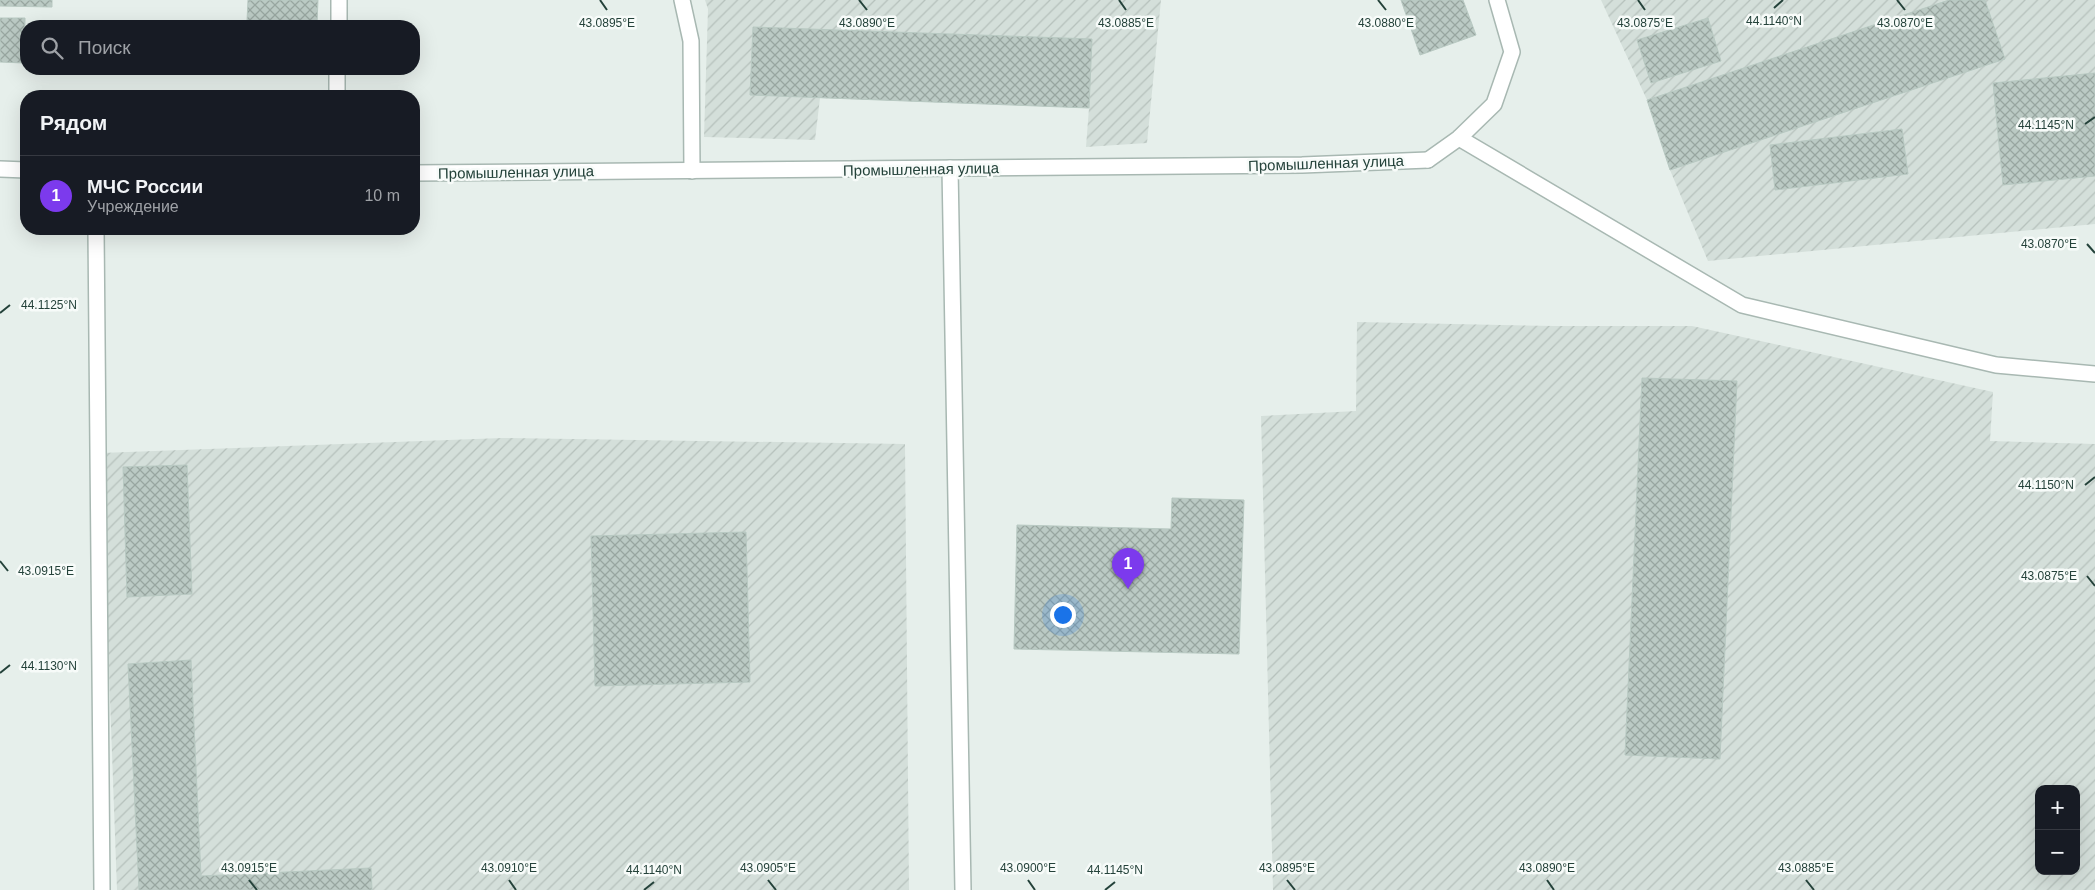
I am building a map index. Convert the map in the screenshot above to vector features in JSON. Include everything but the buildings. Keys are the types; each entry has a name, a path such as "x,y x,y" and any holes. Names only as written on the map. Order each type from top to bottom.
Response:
{"street":[{"path":"339,0 339,20"},
{"path":"682,0 691,41 692,171"},
{"path":"1497,0 1512,52 1494,104 1459,138 1742,305 1996,365 2095,374"},
{"path":"336,90 337,75"},
{"name":"Промышленная улица","path":"420,173 1302,165 1428,160 1459,138"},
{"path":"950,168 963,890"},
{"path":"0,169 20,170"},
{"path":"96,235 102,890"}],"shaded area":[{"path":"705,0 1161,0 1147,143 1086,147 1089,108 820,98 815,140 704,137 708,9"},
{"path":"1601,0 2095,0 2095,224 1708,261 1670,170 1647,100"},
{"path":"1357,322 1554,326 1692,326 1993,392 1990,441 2095,444 2095,890 1273,890 1261,416 1356,411"},
{"path":"502,438 905,444 909,890 117,890 101,453"}],"place":[{"name":"МЧС России","path":"1128,589"}]}
